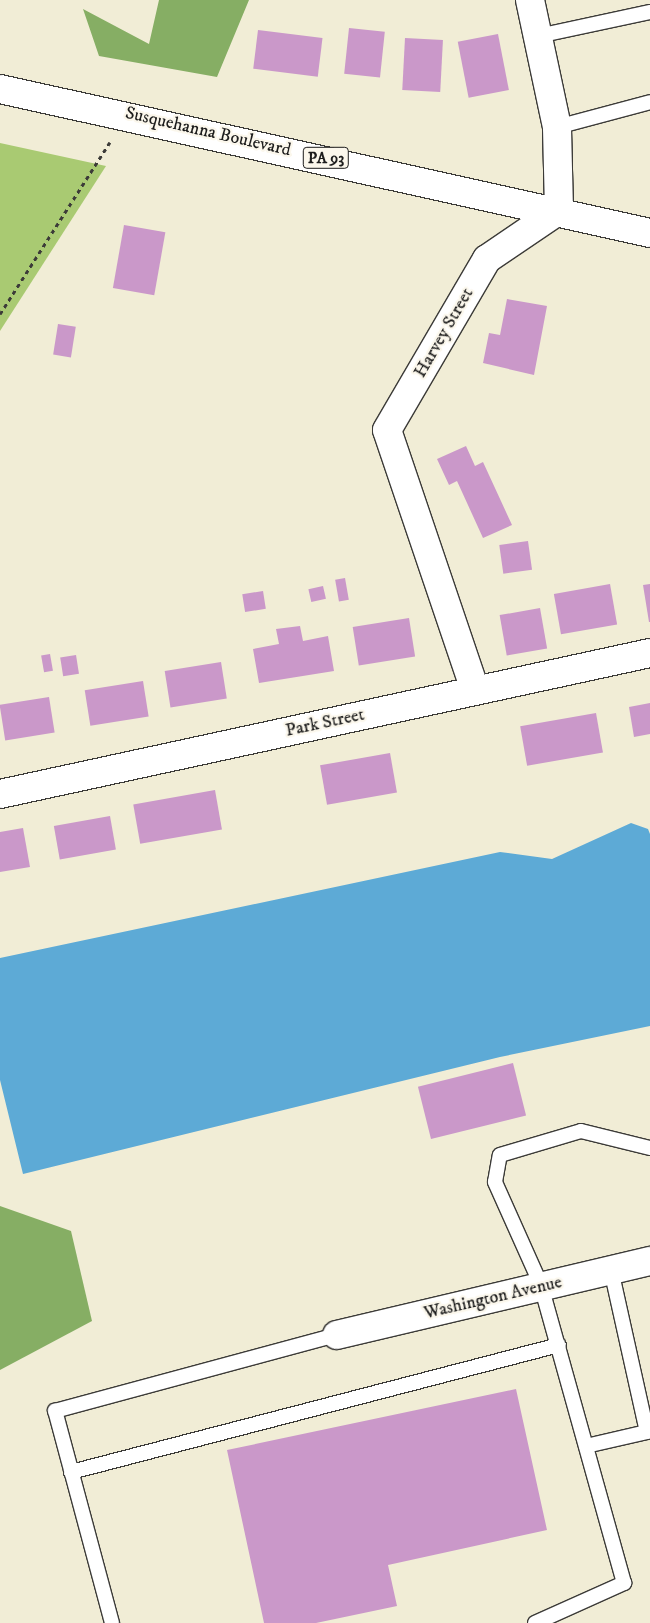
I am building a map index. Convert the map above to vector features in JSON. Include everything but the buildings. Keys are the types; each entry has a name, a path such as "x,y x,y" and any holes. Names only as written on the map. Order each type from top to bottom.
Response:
{"main road":[{"path":"530,0 557,127 559,210"},
{"name":"Susquehanna Boulevard","path":"0,88 128,114 559,210 650,233"},
{"name":"Harvey Street","path":"475,690 387,430 487,259 559,210"},
{"name":"Park Street","path":"0,794 650,653"},
{"name":"Washington Avenue","path":"337,1335 541,1285 650,1261"}],"lane":[{"path":"538,36 650,12"},
{"path":"557,127 650,102"},
{"path":"535,1623 624,1583 541,1285 494,1182 500,1155 581,1131 650,1148"},
{"path":"586,1446 646,1432 611,1270"},
{"path":"112,1623 55,1411 337,1335"},
{"path":"70,1472 559,1345"}],"path":[{"path":"0,314 128,114"}],"green space":[{"path":"159,0 249,0 217,77 99,56 83,9 149,44"},
{"path":"0,143 106,166 0,331"},
{"path":"0,1206 71,1231 92,1321 0,1370"}],"water":[{"path":"631,823 648,829 650,834 650,1026 500,1057 23,1174 0,1080 0,958 500,852 552,859"}]}
